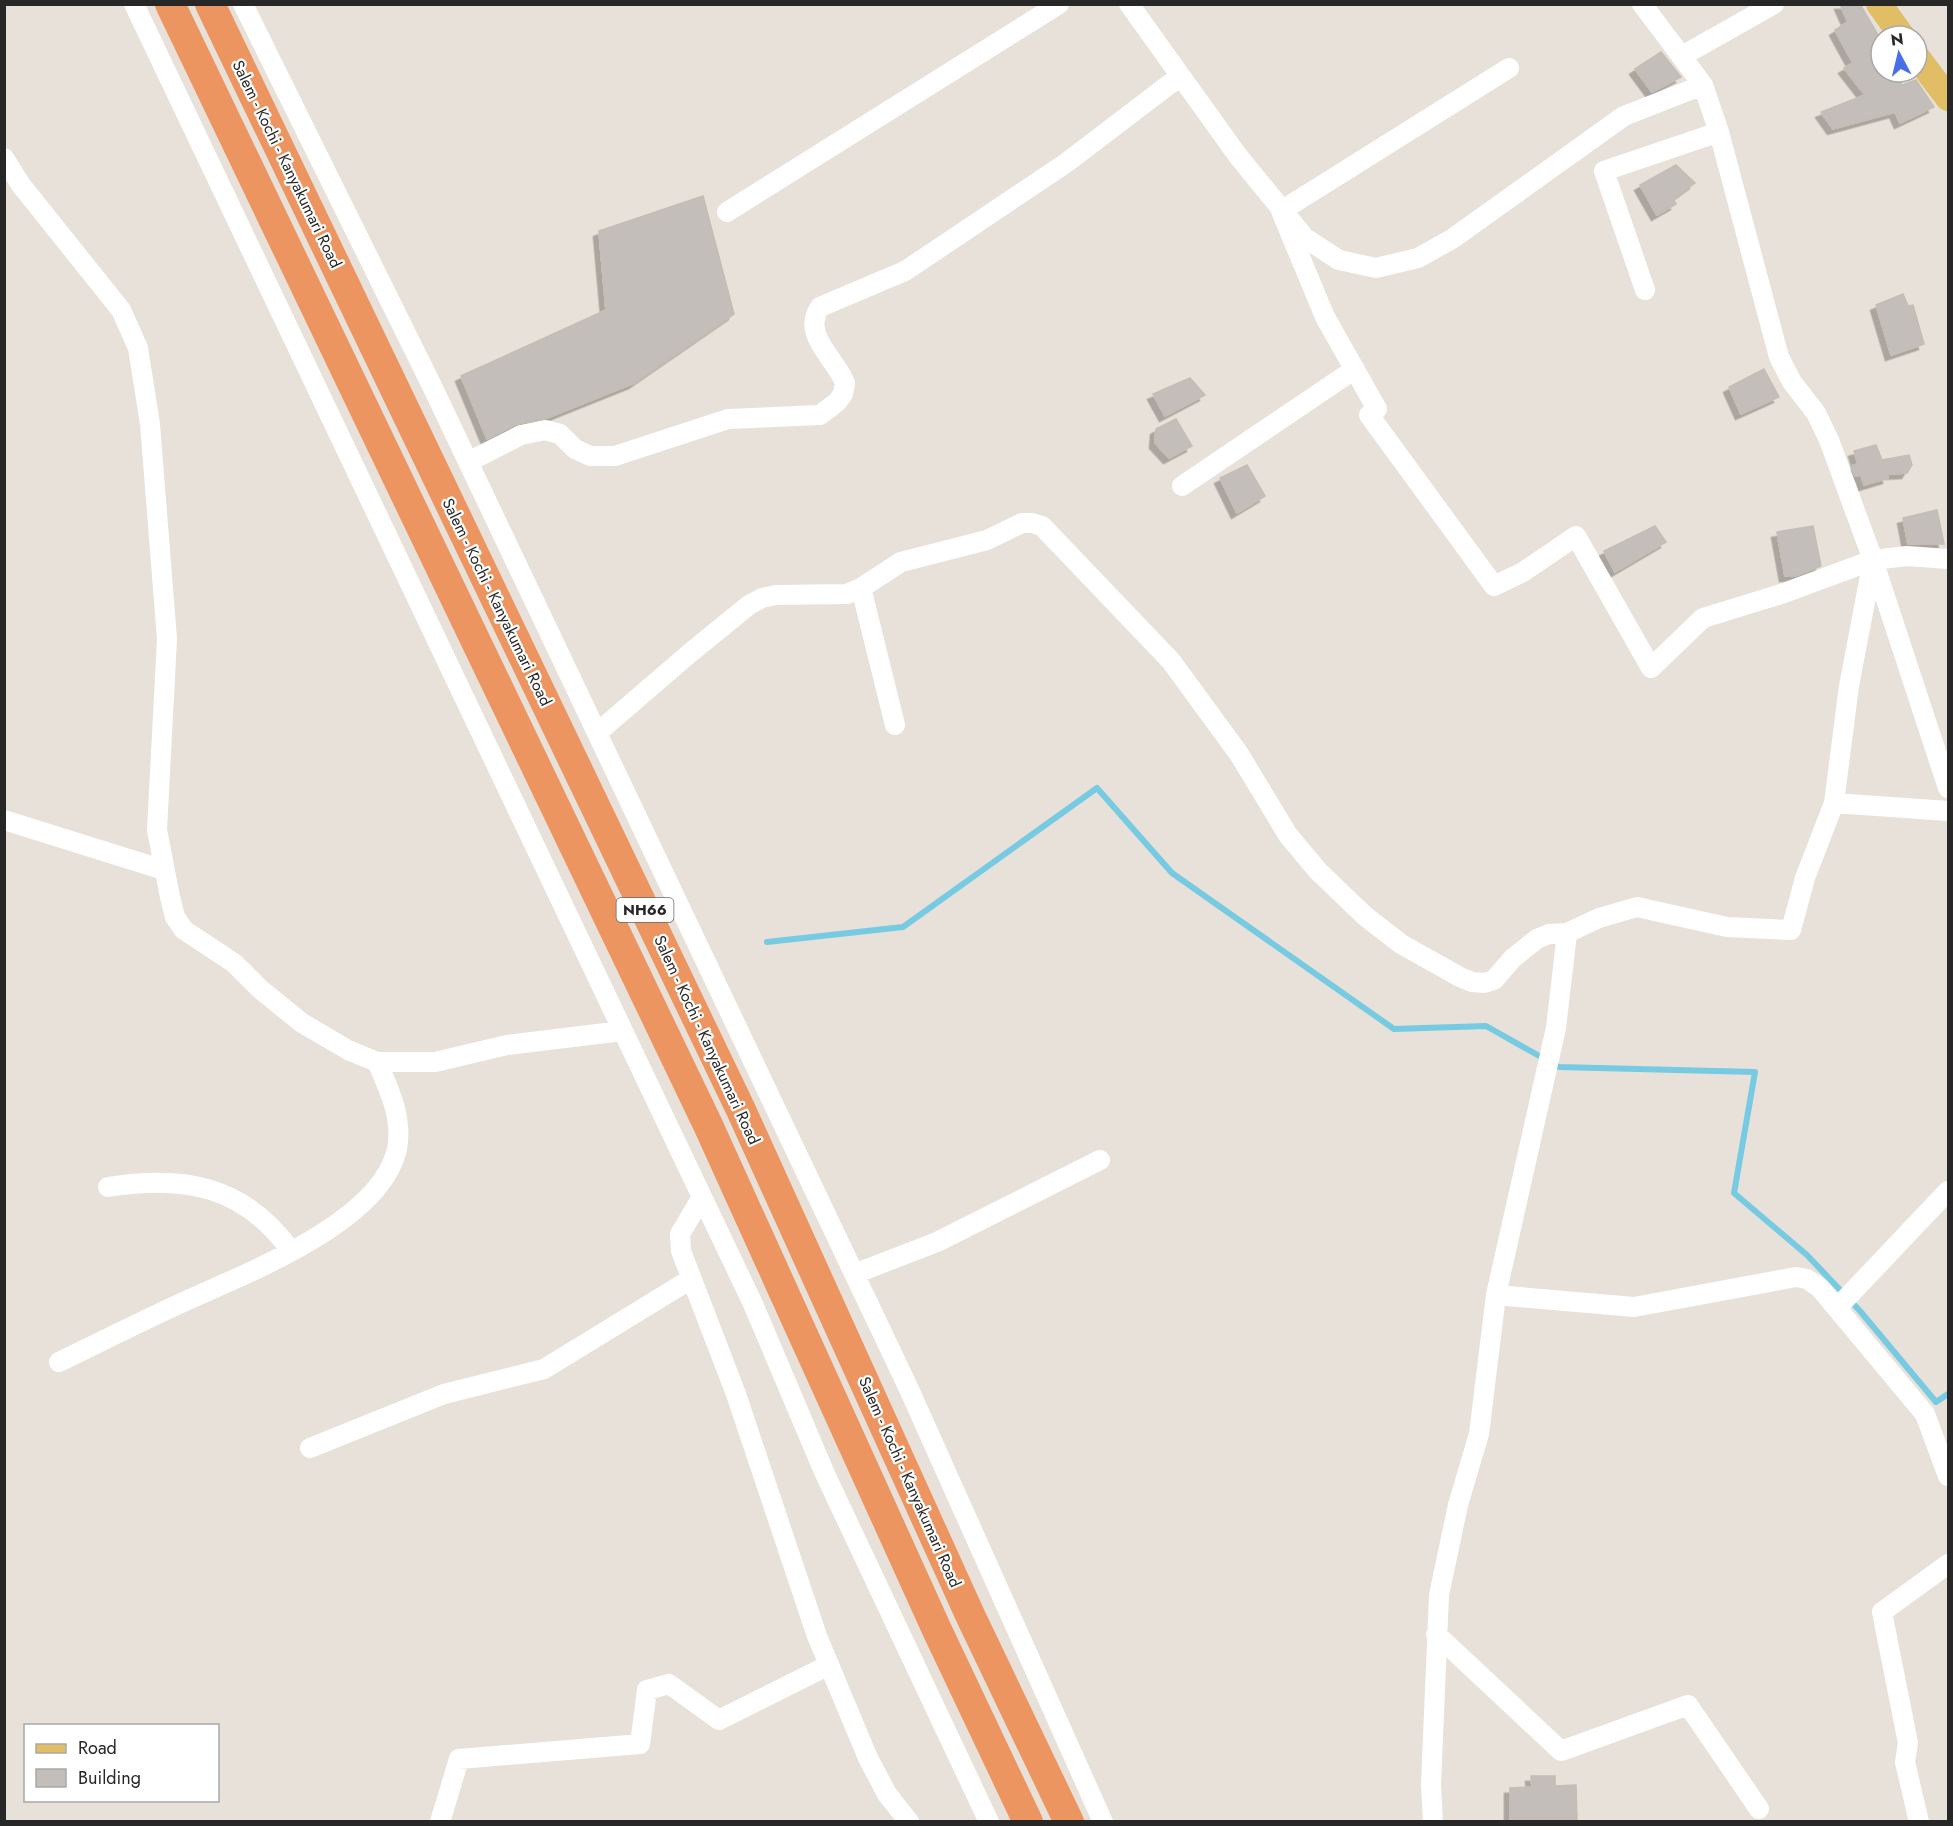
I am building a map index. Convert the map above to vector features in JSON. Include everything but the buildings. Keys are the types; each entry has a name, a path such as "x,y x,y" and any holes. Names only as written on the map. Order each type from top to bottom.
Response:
{"highway":[{"name":"NH66","path":"170,4 708,1125 937,1630 1028,1821"},
{"name":"Salem - Kochi - Kanyakumari Road","path":"210,4 741,1110 970,1615 1069,1821"}],"main road":[{"path":"1879,4 1893,24"},
{"path":"1929,73 1948,98"}],"street":[{"path":"134,4 753,1304 825,1474 989,1821"},
{"path":"243,4 468,462 854,1274 1103,1821"},
{"path":"728,212 1059,4"},
{"path":"1129,4 1179,77 1281,211 1305,238 1339,260 1376,268 1418,258 1452,239 1624,116 1703,85"},
{"path":"1642,4 1703,85 1719,132 1779,357 1792,382 1816,413 1830,440 1873,560 1948,788"},
{"path":"1682,56 1774,4"},
{"path":"1281,211 1509,68"},
{"path":"468,462 521,435 546,430 560,434 575,448 590,456 615,456 728,419 820,415 843,394 844,383 812,327 814,316 820,307 905,271 1066,163 1179,77"},
{"path":"1645,290 1604,171 1719,132"},
{"path":"4,158 21,185 121,310 138,348 150,424 167,639 157,803 158,830 175,917 184,930 234,963 260,989 302,1023 348,1050 377,1062 435,1062 507,1045 622,1031"},
{"path":"1281,211 1325,317 1377,409 1369,415 1494,586 1522,572 1576,536 1651,668 1703,618 1873,560 1907,556 1948,559"},
{"path":"1182,486 1355,369"},
{"path":"597,734 749,605 776,595 838,594 861,588 901,562 987,540 1022,523 1032,523 1042,526 1171,661 1239,754 1288,835 1318,871 1365,916 1421,955 1460,977 1484,983 1494,980 1527,945 1549,934 1567,933 1599,918 1637,907 1727,927 1791,930 1805,878 1834,803 1849,686 1873,560"},
{"path":"861,588 895,725"},
{"path":"1834,803 1948,811"},
{"path":"4,820 164,870"},
{"path":"1433,1821 1431,1784 1439,1595 1453,1528 1479,1434 1496,1296 1556,1028 1567,933"},
{"path":"59,1362 291,1251 331,1228 374,1193 389,1170 397,1148 398,1120 392,1093 377,1062"},
{"path":"854,1274 937,1242 1100,1160"},
{"path":"108,1187 144,1181 190,1184 222,1191 243,1203 263,1219 291,1251"},
{"path":"1837,1308 1948,1191"},
{"path":"702,1197 680,1234 681,1251 736,1394 829,1665 868,1758 887,1794 909,1821"},
{"path":"1496,1296 1634,1307 1800,1277 1816,1284 1925,1414 1948,1476"},
{"path":"310,1448 444,1394 524,1376 544,1369 691,1279"},
{"path":"1919,1821 1905,1762 1908,1743 1882,1612 1948,1564"},
{"path":"1436,1634 1561,1751 1688,1705 1759,1809"},
{"path":"440,1821 459,1759 640,1744 647,1690 669,1684 719,1720 829,1665"}],"waterway":[{"path":"767,942 903,927 1097,788 1172,873 1394,1029 1486,1026 1559,1067 1755,1072 1734,1193 1807,1255 1860,1311 1936,1402 1948,1394"}]}
